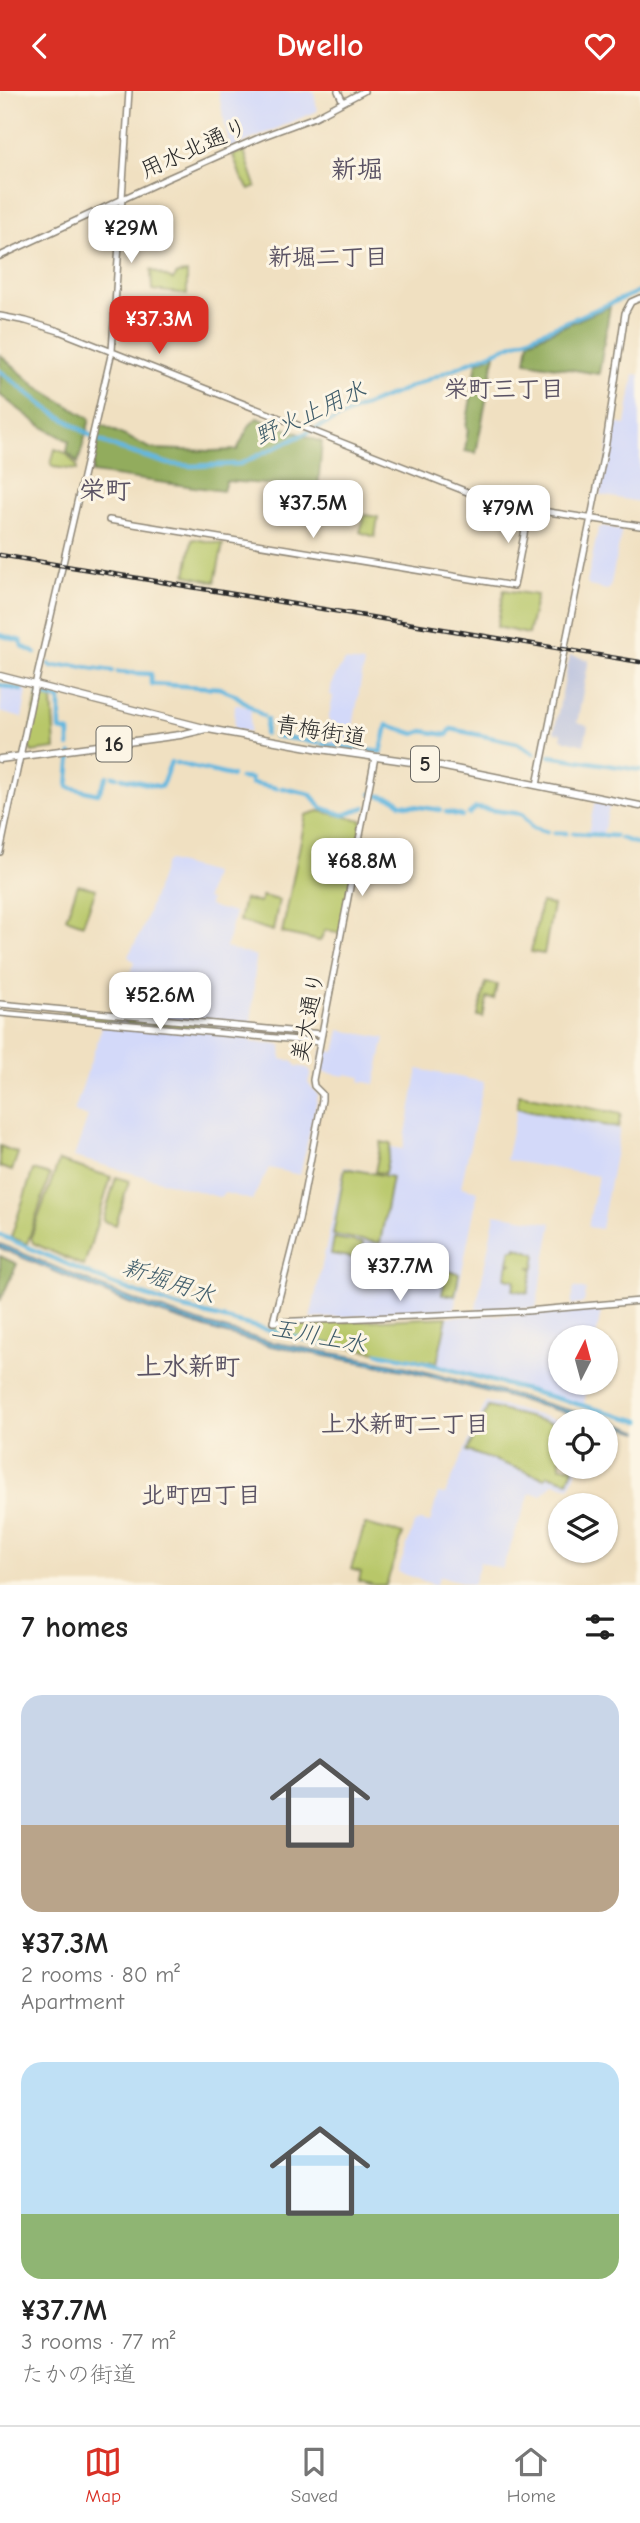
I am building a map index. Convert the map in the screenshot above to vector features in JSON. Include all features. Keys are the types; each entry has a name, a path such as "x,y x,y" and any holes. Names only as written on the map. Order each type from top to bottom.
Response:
{"main road":[{"name":"青梅街道","path":"0,677 208,729 437,765 640,806"},
{"name":"16","path":"0,759 208,729"}],"street":[{"path":"0,852 35,685 112,351 130,91"},
{"path":"338,91 343,102"},
{"name":"用水北通り","path":"0,256 261,137 315,117 363,91"},
{"path":"537,785 606,443 625,313 631,302 640,297"},
{"path":"0,316 52,329 112,351 480,497 529,509 640,526"},
{"path":"109,520 514,586 529,509"},
{"name":"美大通り","path":"375,757 313,1083 322,1094 322,1100 299,1220 273,1322 527,1311 640,1301"},
{"path":"0,1004 322,1034"},
{"path":"0,1013 320,1042"},
{"path":"122,1015 122,1024"}],"shaded area":[{"path":"218,91 314,91 317,111 230,149"},
{"path":"634,374 640,375 640,502 600,495 612,423 626,425"},
{"path":"603,526 622,530 610,588 607,590 589,586 587,583 598,529"},
{"path":"570,655 589,660 577,723 588,726 584,745 561,739 562,733 554,732"},
{"path":"344,661 364,663 353,727 346,745 333,744 330,736 332,722 328,721 333,696 330,695 332,682"},
{"path":"2,687 22,690 23,687 27,692 22,718 0,712"},
{"path":"235,704 251,708 250,732 234,729"},
{"path":"595,801 610,804 603,833 588,832"},
{"path":"169,861 213,873 206,899 210,900 209,906 235,913 226,948 256,956 250,1042 282,1045 281,1059 311,1071 308,1083 318,1095 300,1175 269,1168 252,1200 225,1193 219,1197 74,1157 88,1117 74,1112 105,1018 114,1019 134,962 128,956 141,932 165,864"},
{"path":"340,1030 385,1038 375,1084 360,1081 361,1077 318,1071 322,1050 335,1052"},
{"path":"418,1069 484,1082 461,1187 478,1191 454,1311 310,1319 344,1166 385,1175 390,1147 403,1149"},
{"path":"517,1109 620,1129 601,1229 588,1227 598,1176 506,1160"},
{"path":"495,1214 552,1223 536,1308 476,1308"},
{"path":"574,1287 586,1290 584,1302 581,1304 571,1305"},
{"path":"602,1307 598,1325 548,1325 548,1394 437,1364 447,1317"},
{"path":"551,1395 586,1395 584,1404"},
{"path":"486,1402 548,1418 548,1479 573,1479 570,1487 554,1483 541,1495 530,1493 502,1569 480,1562 473,1585 440,1576 436,1585 398,1572 414,1524 420,1521 430,1523 438,1493 445,1494"}],"green space":[{"path":"244,151 256,186 249,189 241,177 233,155"},
{"path":"151,270 173,280 177,274 187,273 187,294 152,290"},
{"path":"610,306 599,374 526,362 529,341"},
{"path":"495,354 476,453 465,451 466,427 477,362"},
{"path":"0,355 36,386 90,419 78,463 67,452 69,441 41,426 0,395"},
{"path":"257,418 322,442 318,488 226,481 223,491 92,473 100,424 152,449 212,451 237,450 249,426"},
{"path":"55,449 66,453 77,466 77,470 53,467 51,464"},
{"path":"365,515 378,517 375,537 360,532"},
{"path":"194,539 223,544 215,582 186,575"},
{"path":"504,590 537,595 528,634 497,627"},
{"path":"37,695 52,699 55,749 32,752 28,746"},
{"path":"319,811 362,820 341,933 325,930 320,941 282,933 306,815"},
{"path":"78,885 96,889 83,924 66,918"},
{"path":"262,896 279,900 273,931 239,921 244,899 260,903"},
{"path":"541,903 553,905 544,954 531,952"},
{"path":"486,983 497,985 494,999 487,998 483,1017 478,1016"},
{"path":"64,1012 121,1017 122,1020 120,1022 64,1017"},
{"path":"127,1017 217,1026 216,1030 126,1023"},
{"path":"519,1094 621,1114 618,1128 517,1108"},
{"path":"381,1142 391,1144 385,1173 375,1172"},
{"path":"0,1146 18,1153 12,1171 0,1167"},
{"path":"59,1161 111,1177 84,1266 33,1243 31,1237"},
{"path":"345,1168 392,1177 380,1243 333,1235"},
{"path":"33,1170 50,1175 27,1244 11,1237"},
{"path":"116,1177 129,1181 116,1225 103,1221"},
{"path":"334,1238 363,1243 360,1259 331,1254"},
{"path":"516,1247 536,1254 534,1267 529,1267 533,1269 528,1293 513,1290 515,1280 505,1278 508,1264 513,1264 508,1262 511,1249"},
{"path":"0,1256 17,1264 0,1301"},
{"path":"447,1271 459,1273 455,1296 442,1294"},
{"path":"447,1317 437,1363 272,1333 273,1326"},
{"path":"488,1407 548,1422 548,1475 545,1478 467,1451"},
{"path":"365,1524 403,1534 386,1585 359,1581 361,1572 351,1569"}],"water":[{"path":"0,1244 133,1300 195,1321 270,1342 404,1366 565,1409 553,1409 409,1371 271,1346 212,1330 129,1303 0,1248"}],"waterway":[{"name":"野火止用水","path":"0,371 44,406 96,439 120,449 169,464 240,464 360,408 640,291"},
{"path":"0,635 21,641 22,646 35,653"},
{"path":"49,664 52,667 71,665 112,671"},
{"path":"118,672 129,673"},
{"path":"133,673 151,674 151,684 219,688 234,694 263,716"},
{"path":"0,685 21,690"},
{"path":"38,694 60,699 60,730 69,732 69,746"},
{"path":"265,734 267,719"},
{"path":"323,744 381,752 387,725 415,734 423,731 447,735 451,729 517,743 534,753"},
{"path":"274,736 303,740"},
{"path":"306,741 318,743"},
{"path":"71,754 68,787 98,794 107,776"},
{"path":"550,756 640,770"},
{"path":"122,778 161,787 171,762"},
{"path":"176,763 232,776"},
{"path":"113,776 117,777"},
{"path":"240,778 277,788"},
{"path":"282,788 310,794 322,808 344,815 365,807"},
{"path":"371,794 395,799 401,804 440,810"},
{"path":"469,814 476,808 522,814 533,828 547,832"},
{"path":"446,812 462,816"},
{"path":"554,833 566,833"},
{"path":"573,833 615,836"},
{"path":"620,838 640,845"},
{"name":"新堀用水","path":"0,1235 112,1284 178,1307 330,1346"},
{"name":"新堀用水","path":"378,1353 415,1360 640,1421"}],"railway":[{"path":"0,555 640,662"}],"district":[{"name":"新堀","path":"357,170"},
{"name":"新堀二丁目","path":"328,257"},
{"name":"栄町三丁目","path":"504,389"},
{"name":"栄町","path":"105,491"},
{"name":"上水新町","path":"188,1367"},
{"name":"上水新町二丁目","path":"405,1424"},
{"name":"北町四丁目","path":"201,1495"}],"water label":[{"name":"玉川上水","path":"319,1336"}]}
